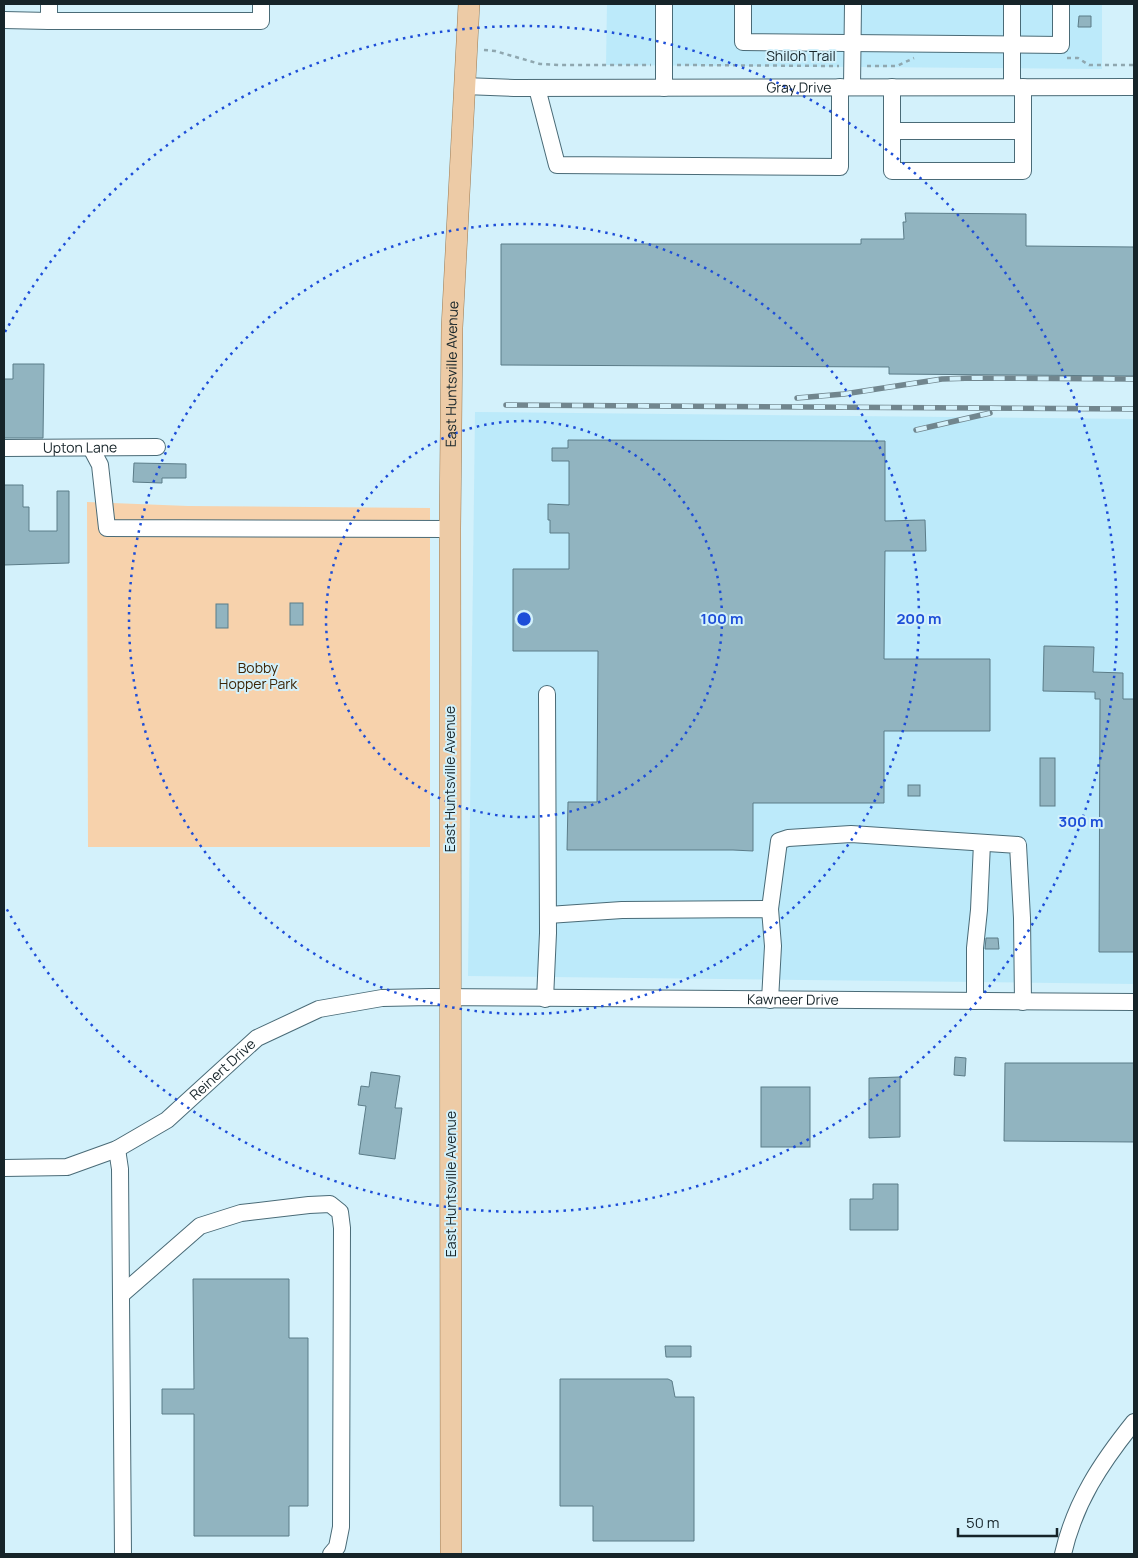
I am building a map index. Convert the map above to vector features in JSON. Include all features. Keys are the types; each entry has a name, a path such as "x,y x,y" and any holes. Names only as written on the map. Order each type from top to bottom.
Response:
{"main road":[{"name":"East Huntsville Avenue","path":"451,1554 450,529 452,328 469,4"}],"street":[{"path":"49,4 49,21"},
{"path":"4,20 261,21 262,4"},
{"path":"664,4 664,88"},
{"path":"743,4 743,42 1012,44 1061,44 1061,4"},
{"path":"537,88 557,165 840,167 846,87 851,66 853,4"},
{"path":"892,87 892,170 1023,171 1023,131 1012,44 1012,4"},
{"name":"Gray Drive","path":"464,86 537,88 1134,87"},
{"path":"892,131 1023,131"},
{"name":"Upton Lane","path":"4,448 157,447"},
{"path":"91,448 100,465 107,528 450,529"},
{"path":"545,999 548,915 548,694"},
{"path":"770,1000 773,946 770,909 779,840 851,834 1018,845 1022,918 1023,1002"},
{"path":"975,1001 975,948 982,843"},
{"path":"548,915 622,910 770,909"},
{"name":"Reinert Drive","path":"4,1168 68,1168 116,1149 167,1120 257,1038 319,1009 382,998 451,998"},
{"name":"Kawneer Drive","path":"451,998 1134,1002"},
{"path":"116,1149 120,1169 122,1554"},
{"path":"121,1295 200,1226 241,1213 309,1205 330,1204 340,1212 342,1228 341,1527 337,1547 332,1554"},
{"path":"1063,1554 1068,1530 1088,1486 1109,1453 1134,1422"}],"path":[{"name":"Shiloh Trail","path":"466,49 495,51 540,64 560,65 897,66 914,58 921,58"},
{"path":"1060,58 1078,58 1090,65 1134,65"}],"shaded area":[{"path":"607,4 1102,4 1102,69 606,65"},
{"path":"475,412 1134,419 1134,984 468,976"}],"green space":[{"name":"Bobby Hopper Park","path":"87,502 188,506 430,508 430,847 88,847"}],"building":[{"path":"1079,16 1091,16 1091,27 1078,27"},
{"path":"905,213 1026,214 1026,246 1134,247 1134,376 889,374 889,367 501,365 501,244 861,244 861,239 904,239 903,222 906,222"},
{"path":"13,364 44,364 43,438 4,438 4,379 13,379"},
{"path":"568,440 885,441 885,521 925,520 926,551 885,551 884,659 990,659 990,731 884,731 884,803 753,803 753,851 567,850 568,802 597,802 598,651 513,651 513,569 569,569 569,533 550,533 550,520 548,520 548,504 569,505 569,461 552,461 552,448 568,448"},
{"path":"134,463 186,464 186,478 162,478 162,483 133,482"},
{"path":"4,485 23,485 23,507 29,507 29,531 57,531 57,491 69,491 69,563 4,565"},
{"path":"290,603 303,603 303,625 290,625"},
{"path":"216,604 228,604 228,628 216,628"},
{"path":"1044,646 1094,647 1093,672 1123,673 1123,699 1134,699 1134,952 1099,952 1100,699 1095,699 1095,692 1043,691"},
{"path":"1040,758 1055,758 1055,806 1040,806"},
{"path":"908,785 920,785 920,796 908,796"},
{"path":"986,938 998,938 999,949 985,949"},
{"path":"955,1057 966,1058 965,1076 954,1075"},
{"path":"1005,1063 1134,1063 1134,1142 1004,1141"},
{"path":"371,1072 400,1076 395,1108 402,1108 395,1159 359,1154 366,1106 358,1105 361,1086 369,1087"},
{"path":"900,1077 900,1137 869,1138 869,1078"},
{"path":"761,1087 810,1087 810,1147 761,1147"},
{"path":"873,1184 898,1184 898,1230 850,1230 850,1199 873,1199"},
{"path":"193,1279 289,1279 289,1338 308,1338 308,1506 289,1506 289,1536 194,1536 194,1414 162,1414 162,1389 194,1389"},
{"path":"665,1346 691,1346 691,1357 666,1357"},
{"path":"560,1379 668,1379 672,1381 675,1397 694,1397 694,1541 593,1541 593,1506 560,1506"}],"railway":[{"path":"797,398 844,394 942,379 1134,379"},
{"path":"506,405 1134,409"},
{"path":"916,430 990,413"}]}
